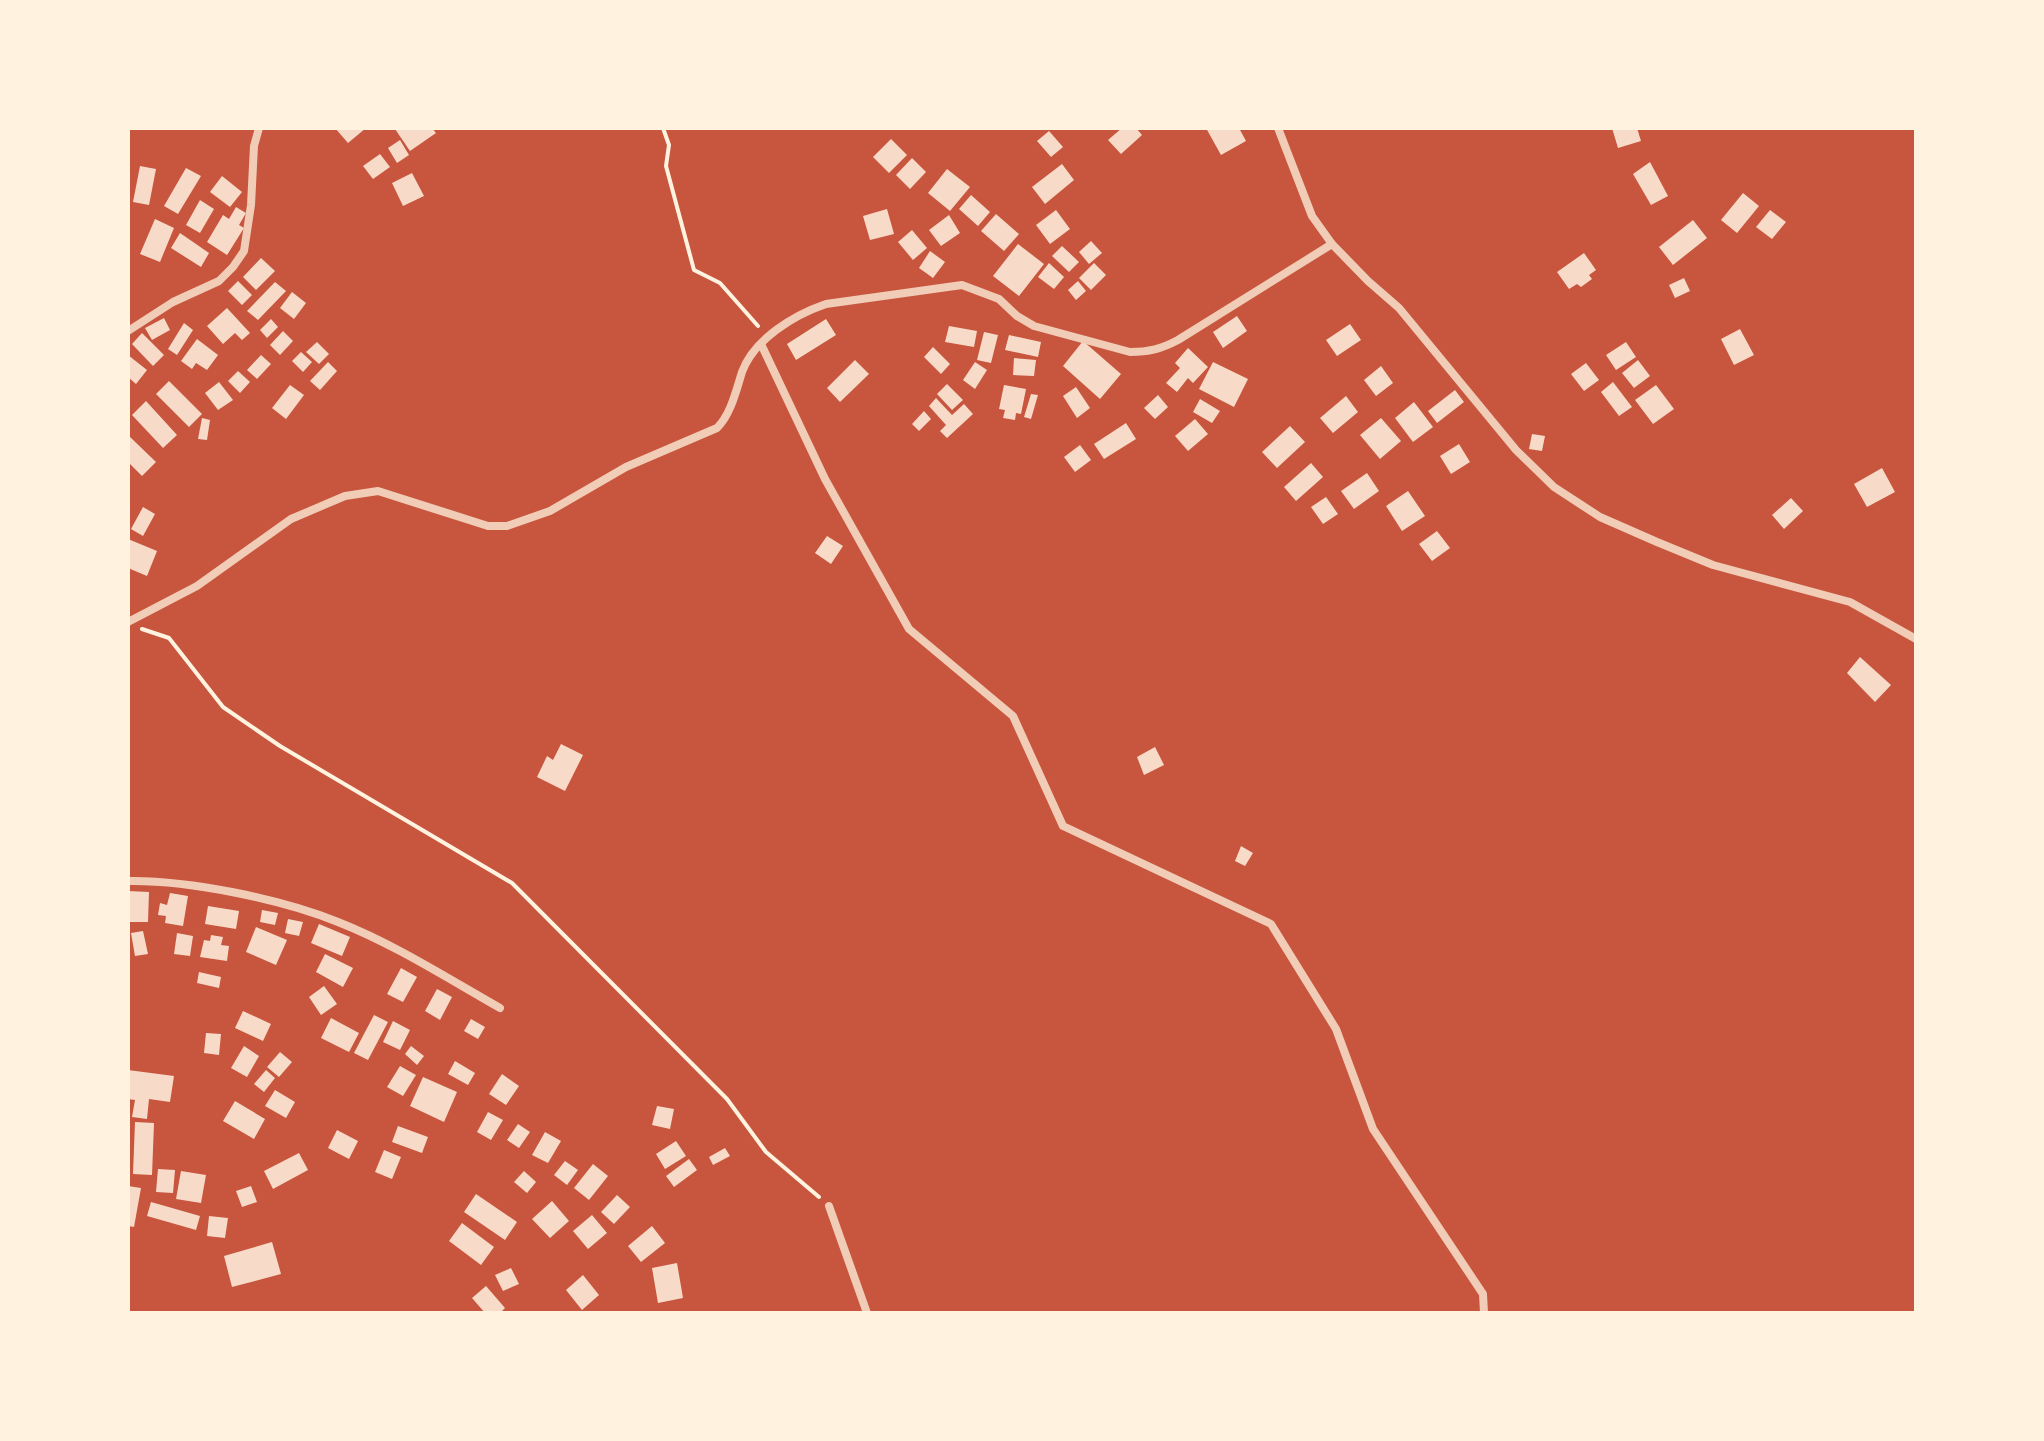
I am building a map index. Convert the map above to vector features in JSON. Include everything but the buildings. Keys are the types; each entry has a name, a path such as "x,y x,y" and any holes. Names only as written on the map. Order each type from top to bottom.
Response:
{"street":[{"path":"128,331 173,302 219,281 244,251 251,205 254,146 259,128"},
{"path":"1278,128 1312,216 1332,244 1399,308 1533,469 1576,504 1713,565 1850,602 1916,639"},
{"path":"128,622 197,586 291,519 345,496 378,491 495,527 520,524 550,511 626,467 717,428 726,417 747,360 761,344 810,310 826,304 962,285 987,293 1034,326 1130,352 1146,352 1159,350 1178,340 1332,244"},
{"path":"761,344 825,479 909,629 1013,716 1063,826 1271,924 1336,1029 1373,1129 1483,1294 1484,1313"},
{"path":"128,881 156,881 251,896 336,921 411,957 500,1008"},
{"path":"829,1206 867,1313"}],"path":[{"path":"663,128 669,145 666,166 672,177 694,270 720,283 760,329 761,344"},
{"path":"142,629 169,638 223,707 280,746 512,883 727,1099 766,1152 829,1206"}]}
